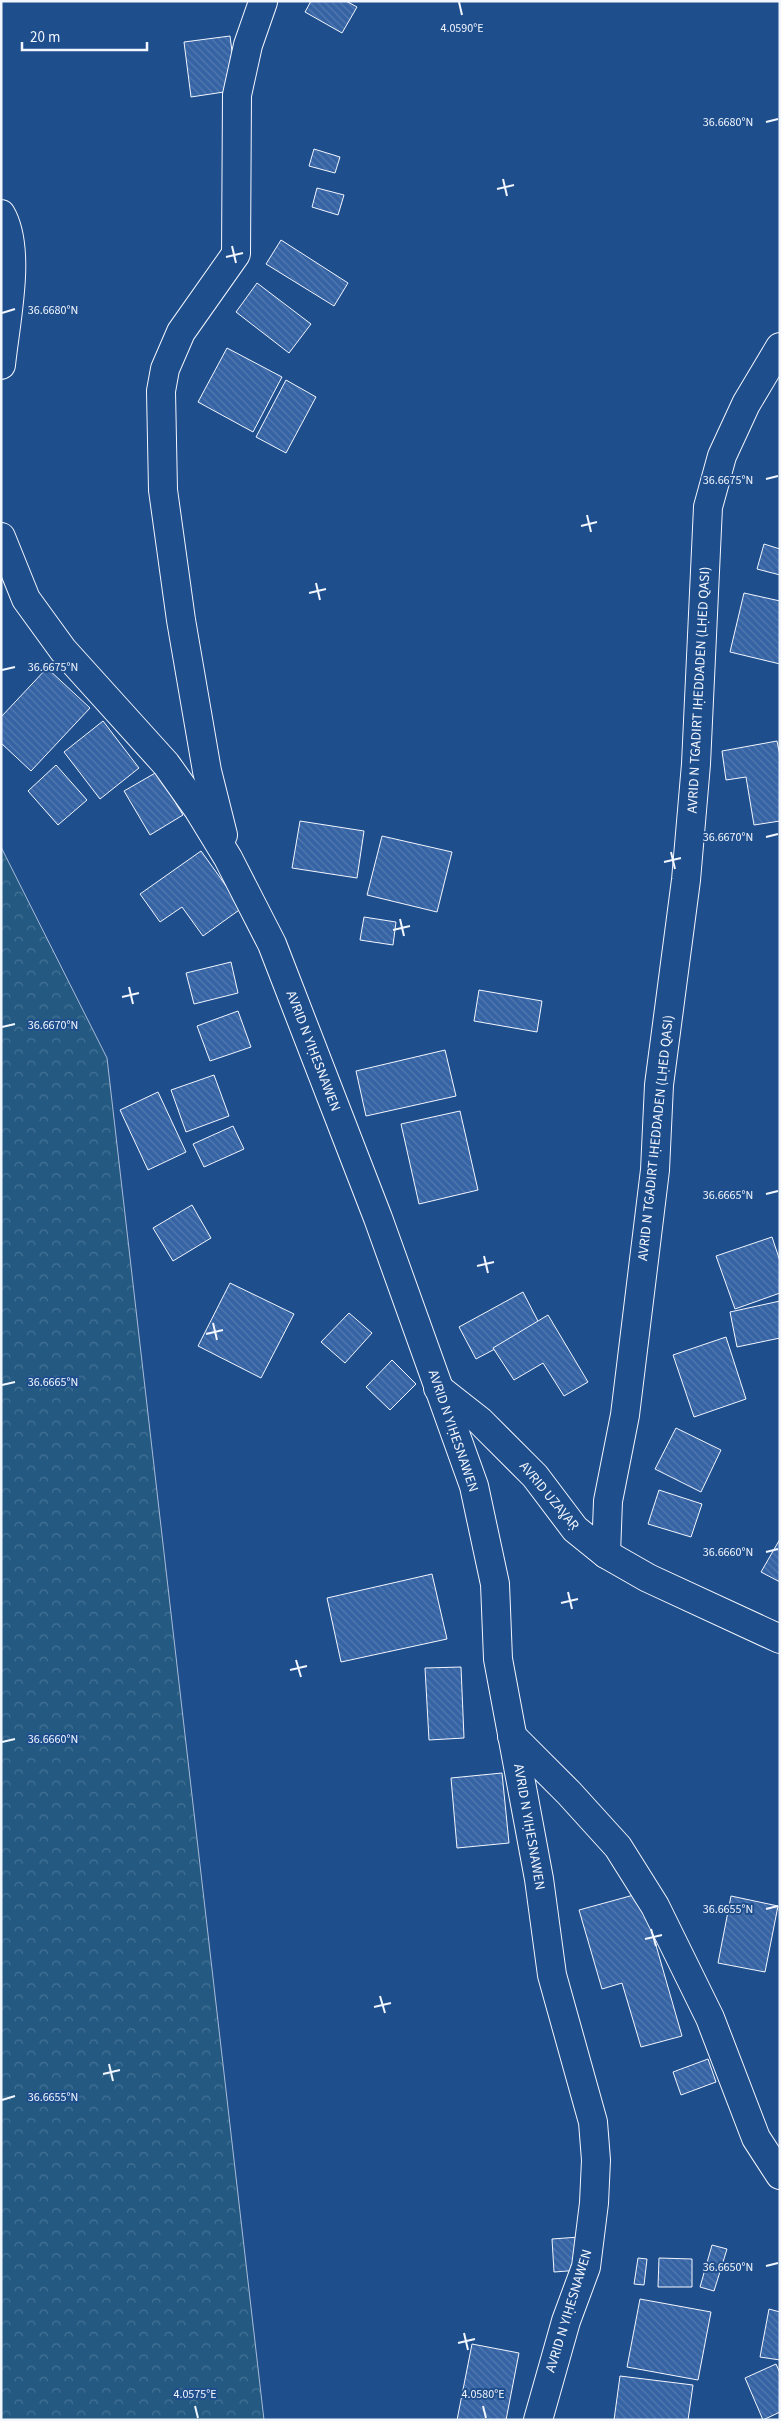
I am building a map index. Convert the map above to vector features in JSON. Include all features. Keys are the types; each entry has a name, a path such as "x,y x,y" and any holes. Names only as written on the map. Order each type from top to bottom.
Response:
{"street":[{"path":"228,858 207,771 179,611 163,490 161,391 164,369 181,332 236,254 237,95 248,45 263,2"},
{"path":"1,214 10,240 12,259 1,365"},
{"name":"AVRID N TGADIRT IḤEDDADEN (LḤED QASI)","path":"606,1554 608,1501 628,1395 655,1170 659,1085 686,880 696,764 708,507 722,456 746,404 780,347"},
{"name":"AVRID N YIḤESNAWEN","path":"1,537 26,599 62,650 166,764 198,808 228,858 275,953 378,1218 474,1486 494,1584 498,1659 539,1879 552,1975 593,2122 596,2160 592,2226 586,2267 566,2321 538,2420"},
{"name":"AVRID UZAƔAṚ","path":"438,1388 480,1421 535,1476 575,1528 606,1554 665,1586 780,1638"},
{"path":"512,1736 568,1792 618,1847 655,1906 710,2018 756,2138 780,2175"}],"green space":[{"path":"1,847 107,1058 264,2420 1,2420"}],"building":[{"path":"311,1 346,1 357,7 342,33 305,12"},
{"path":"230,36 237,90 191,97 184,42"},
{"path":"314,149 340,157 335,173 309,166"},
{"path":"317,188 344,195 338,215 312,207"},
{"path":"281,240 348,283 334,306 266,264"},
{"path":"257,283 311,324 289,353 236,312"},
{"path":"227,348 282,377 253,432 198,402"},
{"path":"286,380 316,397 286,453 256,437"},
{"path":"764,544 780,549 780,575 757,569"},
{"path":"744,593 780,601 780,664 730,652"},
{"path":"47,668 90,708 31,771 1,743 1,717"},
{"path":"103,721 139,768 100,799 64,752"},
{"path":"777,741 780,756 780,821 754,825 746,777 726,780 722,751"},
{"path":"56,765 87,800 58,825 28,791"},
{"path":"157,772 183,815 150,835 124,791"},
{"path":"300,821 364,831 357,878 292,868"},
{"path":"382,836 452,852 437,912 367,895"},
{"path":"201,851 242,908 203,936 182,907 160,922 140,894"},
{"path":"364,917 396,922 393,945 360,940"},
{"path":"231,962 238,993 194,1004 186,973"},
{"path":"479,990 542,1001 537,1032 474,1021"},
{"path":"238,1011 251,1047 210,1061 197,1026"},
{"path":"445,1050 456,1096 366,1116 356,1071"},
{"path":"214,1075 229,1116 186,1132 171,1090"},
{"path":"158,1092 186,1152 148,1170 120,1110"},
{"path":"460,1111 478,1190 419,1204 401,1124"},
{"path":"233,1126 244,1149 204,1167 193,1144"},
{"path":"192,1205 211,1238 173,1261 153,1228"},
{"path":"772,1237 780,1261 780,1293 735,1309 716,1256"},
{"path":"230,1283 294,1314 261,1378 198,1346"},
{"path":"523,1292 540,1325 476,1359 459,1327"},
{"path":"780,1301 780,1338 737,1347 730,1312"},
{"path":"349,1313 372,1333 345,1363 321,1342"},
{"path":"548,1315 588,1382 564,1396 543,1363 514,1380 493,1348"},
{"path":"726,1337 746,1399 694,1417 673,1355"},
{"path":"392,1360 416,1384 390,1410 366,1387"},
{"path":"676,1428 721,1450 701,1492 655,1469"},
{"path":"659,1490 702,1504 691,1537 648,1524"},
{"path":"780,1539 780,1582 761,1572"},
{"path":"432,1574 447,1639 341,1662 327,1598"},
{"path":"461,1667 464,1738 429,1740 425,1668"},
{"path":"502,1773 509,1843 457,1848 451,1778"},
{"path":"641,1893 682,2036 641,2047 622,1983 602,1989 579,1910"},
{"path":"731,1896 778,1906 765,1972 718,1963"},
{"path":"708,2059 716,2082 681,2095 673,2072"},
{"path":"579,2237 581,2270 554,2272 552,2239"},
{"path":"712,2245 727,2249 714,2291 700,2287"},
{"path":"638,2258 647,2259 644,2285 634,2284"},
{"path":"659,2258 692,2259 692,2287 658,2287"},
{"path":"640,2299 711,2312 698,2380 627,2367"},
{"path":"769,2309 780,2312 780,2360 760,2357"},
{"path":"472,2344 519,2353 506,2420 457,2420"},
{"path":"776,2364 780,2373 780,2412 763,2420 745,2378"},
{"path":"620,2376 693,2385 688,2420 614,2420"}]}
